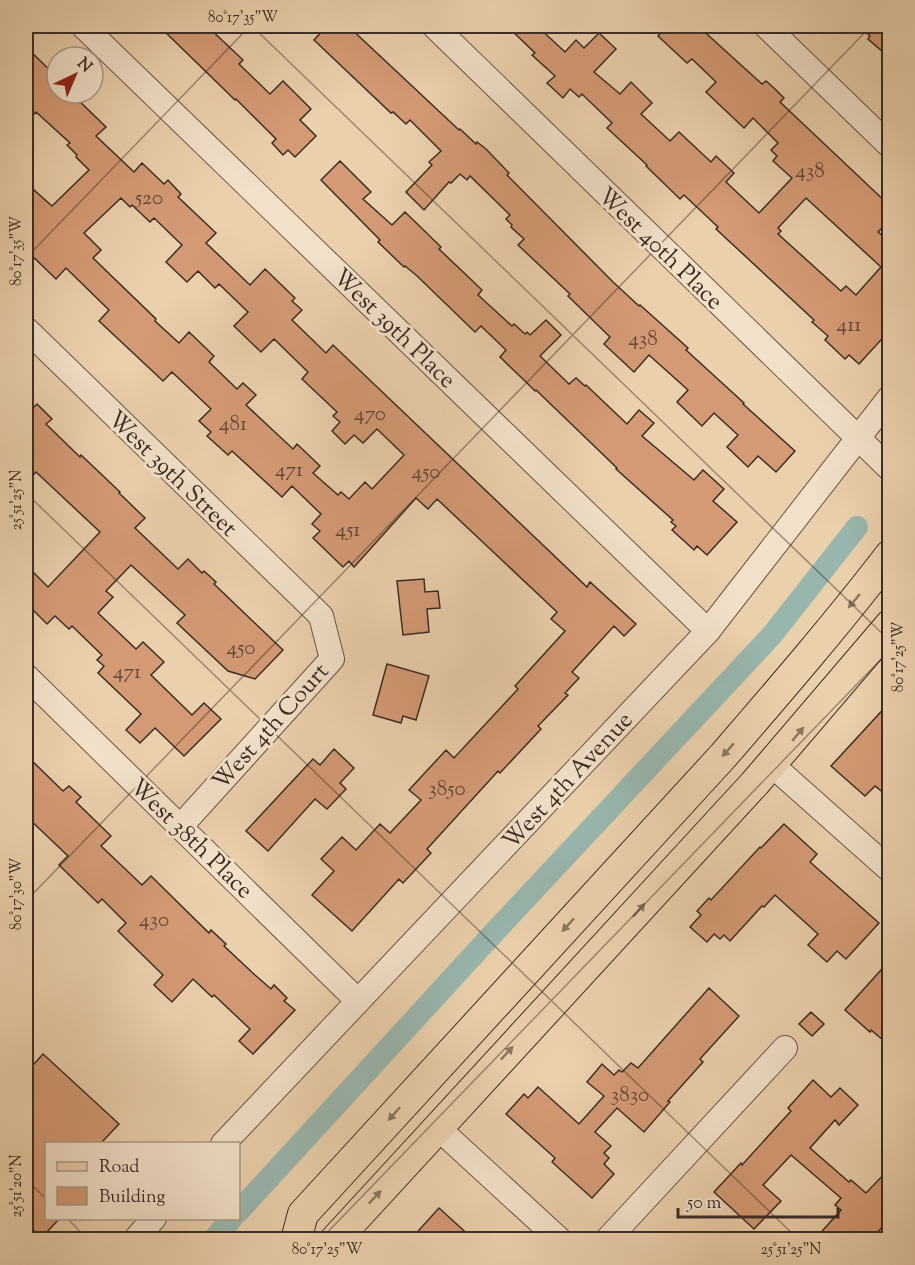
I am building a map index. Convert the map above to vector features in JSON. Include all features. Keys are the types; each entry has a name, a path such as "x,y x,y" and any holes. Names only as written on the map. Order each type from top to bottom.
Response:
{"main road":[{"path":"296,1239 303,1214 723,756 826,635 890,555"},
{"path":"335,1239 772,765 890,625"},
{"path":"433,1071 426,1097 428,1112 438,1128"}],"street":[{"name":"West 39th Place","path":"82,26 708,631"},
{"name":"West 40th Place","path":"434,26 890,470"},
{"path":"766,26 890,146"},
{"name":"West 39th Street","path":"26,329 321,616"},
{"name":"West 4th Avenue","path":"224,1142 708,631 890,398"},
{"name":"West 4th Court","path":"180,827 332,659 321,616"},
{"name":"West 38th Place","path":"26,676 358,1001"},
{"path":"772,765 890,870"},
{"path":"607,1239 785,1048"},
{"path":"438,1128 560,1239"},
{"path":"135,1239 152,1220"}],"building":[{"path":"159,26 207,26 243,60 239,64 270,94 283,81 311,109 300,120 316,136 295,157 288,150 283,155 272,143 276,139"},
{"path":"327,26 348,26 459,130 486,149 509,173 507,175 613,282 688,348 686,350 795,451 776,472 758,456 748,467 727,447 738,435 714,413 702,426 677,402 688,390 649,355 634,372 604,344 610,337 568,296 570,294 518,245 524,239 506,219 510,215 470,176 467,180 460,174 451,183 449,182 424,210 406,192 432,165 429,162 441,151 410,120 406,124 393,112 391,113 314,40"},
{"path":"507,26 537,26 565,52 576,40 584,48 599,33 616,49 594,72 620,94 631,82 652,103 641,114 670,141 679,132 711,162 716,156 734,173 726,182 759,213 792,178 773,161 777,156 771,150 778,143 753,118 744,128 706,92 716,82 692,59 687,63 658,36 668,26 698,26 762,84 766,81 775,89 784,98 780,102 890,206 890,220 878,232 890,242 890,330 859,364 849,355 845,359 825,340 828,336 812,322 814,320 716,229 718,227 684,195 680,199 607,128 612,123 582,94 579,97 570,89 563,98 547,83 555,76 532,55 535,53","holes":["806,198 881,267 856,295 846,286 841,291 778,234 781,231 778,228"]},
{"path":"858,26 890,26 890,58 868,39 870,36"},
{"path":"26,47 45,65 45,105 83,105 106,127 96,136 134,172 142,163 164,184 168,180 181,194 178,197 216,233 206,243 250,285 265,269 295,298 292,301 302,310 292,320 326,353 333,345 587,587 590,582 636,624 624,636 614,626 572,672 579,678 565,693 568,695 538,726 541,729 500,773 498,771 427,849 431,853 403,883 399,879 352,931 312,895 334,871 321,859 342,837 356,850 380,824 390,833 421,800 409,790 446,750 454,758 518,689 515,686 565,631 551,619 557,612 437,499 428,509 416,498 354,567 349,561 343,567 313,538 320,531 312,524 321,514 292,486 282,497 232,451 228,455 207,436 211,432 199,421 211,409 172,372 163,381 99,321 109,310 66,268 56,279 26,250 26,183 52,206 89,170 67,145 70,143 36,112 26,123","holes":["121,198 130,207 132,205 150,222 154,218 182,245 166,262 187,282 198,271 215,288 219,284 248,312 234,326 261,352 274,339 308,372 302,379 337,412 333,416 340,422 332,431 345,444 354,435 363,443 377,429 404,455 372,489 365,482 349,499 341,492 338,495 313,473 320,466 297,444 293,449 246,405 256,395 243,383 237,389 209,362 214,356 189,332 179,343 93,258 101,250 84,233"]},
{"path":"340,161 371,192 363,199 392,225 405,212 482,290 478,295 512,326 514,324 525,334 527,332 530,335 546,320 561,335 540,356 569,384 576,378 627,424 639,410 654,423 642,436 694,480 703,470 724,489 713,501 737,522 707,555 697,546 694,550 672,530 676,526 671,522 673,520 616,469 500,357 506,350 481,326 475,332 378,242 380,240 321,180"},
{"path":"26,399 34,407 37,404 52,419 46,424 145,518 135,528 178,569 188,559 202,573 204,571 216,582 214,584 283,650 255,679 228,671 177,623 185,615 131,565 106,591 113,597 98,613 136,649 143,642 164,662 151,675 192,715 204,703 221,719 184,756 155,728 140,743 126,730 141,714 98,673 104,666 97,660 102,655 72,626 69,629 55,616 47,624 26,603 26,565 48,587 100,532 36,472 26,483"},
{"path":"424,579 425,592 438,591 440,608 427,609 429,632 403,635 397,581"},
{"path":"387,664 429,676 416,720 403,716 401,723 373,715"},
{"path":"890,702 890,798 875,786 865,796 831,766"},
{"path":"334,749 354,768 340,783 346,789 327,809 315,799 268,851 246,831 313,759 320,765"},
{"path":"26,755 63,791 69,786 81,797 76,802 111,836 101,846 142,885 151,876 209,933 211,930 226,944 224,946 255,975 271,989 274,985 287,998 284,1001 295,1010 253,1054 239,1041 250,1029 214,995 212,997 193,979 172,1002 154,985 163,975 118,931 126,923 102,899 98,903 59,865 68,856 26,816"},
{"path":"784,824 817,854 810,862 879,923 846,959 837,951 827,962 808,945 818,934 775,895 730,941 724,935 720,939 714,934 707,942 690,927 701,915 697,911 709,898 711,900"},
{"path":"890,960 890,1046 845,1010"},
{"path":"709,988 739,1016 700,1059 703,1062 644,1132 617,1108 595,1132 611,1146 604,1153 609,1158 604,1164 614,1174 592,1198 552,1162 555,1158 506,1114 524,1094 528,1098 538,1087 579,1124 604,1096 587,1082 602,1064 614,1075 619,1070 622,1072 631,1063 638,1068"},
{"path":"811,1012 824,1024 812,1036 799,1024"},
{"path":"43,1054 119,1124 102,1142 45,1142 45,1220 58,1220 46,1233 46,1239 43,1239 26,1223 26,1073"},
{"path":"813,1080 831,1097 840,1088 858,1105 839,1125 835,1120 810,1148 849,1182 851,1180 866,1193 890,1168 890,1219 871,1239 815,1239 841,1210 835,1205 841,1198 791,1155 763,1185 781,1201 754,1229 714,1192 791,1111 788,1108"},
{"path":"439,1208 473,1239 411,1239"}],"waterway":[{"path":"240,1210 501,925 772,635 857,527"},
{"path":"213,1240 230,1220"}]}
